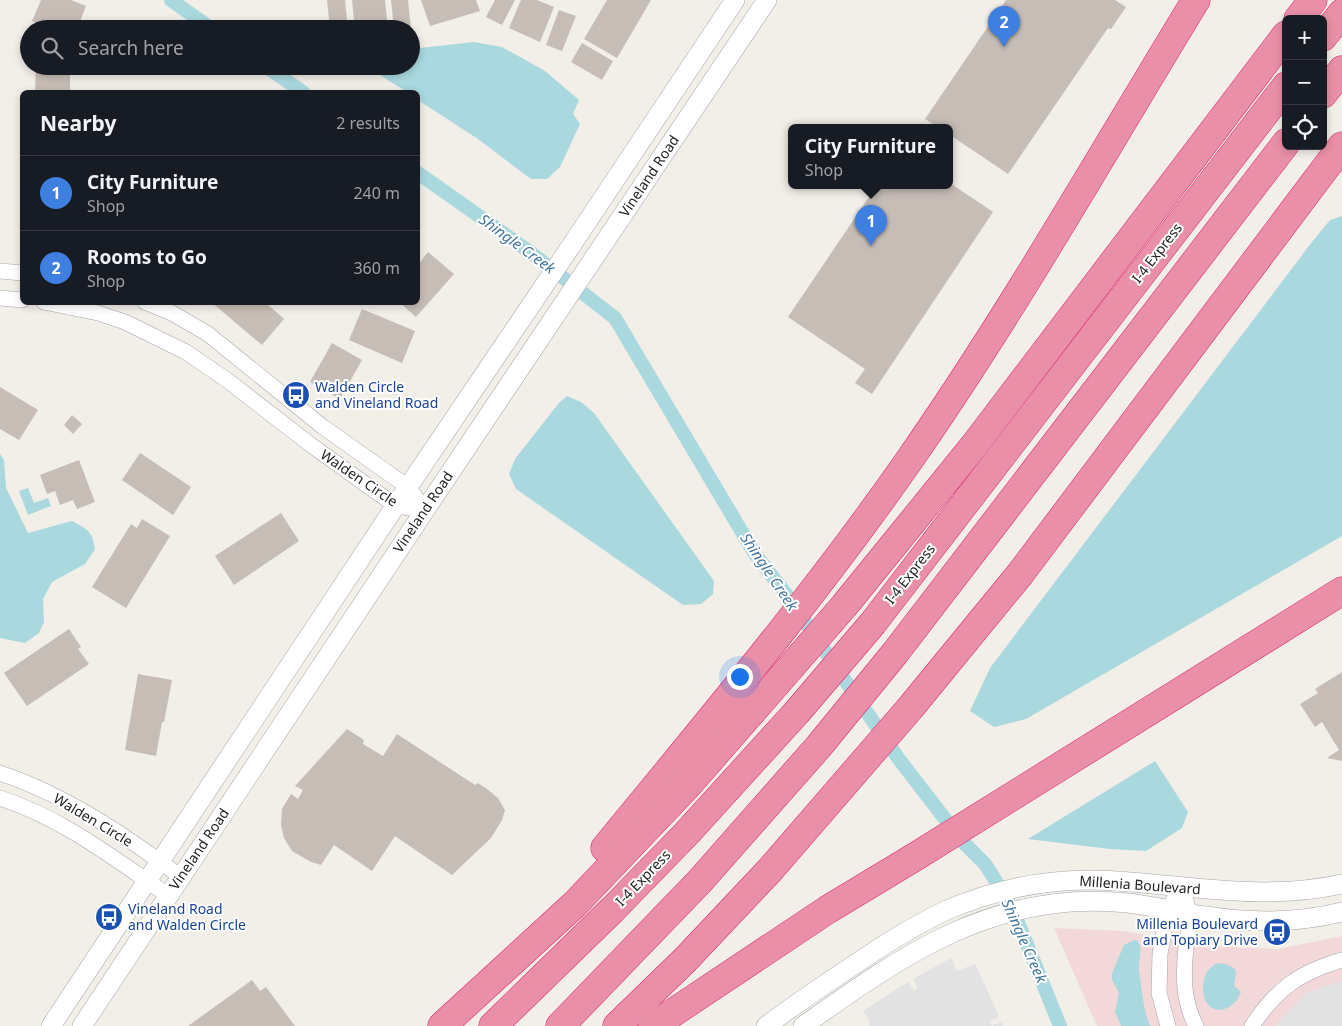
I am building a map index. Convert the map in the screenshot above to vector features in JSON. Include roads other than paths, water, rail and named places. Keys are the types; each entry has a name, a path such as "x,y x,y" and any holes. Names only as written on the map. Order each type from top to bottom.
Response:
{"highway":[{"path":"575,904 594,861 766,651 831,567 910,459 992,336 1196,0"},
{"path":"1301,15 1313,0"},
{"path":"1327,32 1342,13"},
{"path":"442,1026 575,904 688,785 844,606 973,446 1282,40"},
{"path":"1327,89 1342,70"},
{"name":"I-4 Express","path":"493,1026 613,909 687,833 797,712 873,623 1282,91"},
{"path":"617,1026 685,960 760,882 911,707 1020,574 1342,146"},
{"path":"560,1026 700,881 819,746 895,653 1282,148"},
{"path":"653,1026 827,910 1342,591"}],"street":[{"name":"Vineland Road","path":"51,1026 735,0"},
{"name":"Vineland Road","path":"82,1026 424,510 767,0"},
{"path":"0,272 20,273"},
{"path":"0,298 20,300"},
{"name":"Walden Circle","path":"59,305 98,313 125,322 186,352 228,380 311,446 396,506 424,510"},
{"name":"Walden Circle","path":"152,305 172,313 208,334 324,427 408,488 424,510"},
{"name":"Walden Circle","path":"0,773 56,797 99,821 181,877"},
{"name":"Walden Circle","path":"0,798 44,815 89,842 168,896"},
{"name":"Millenia Boulevard","path":"766,1026 905,932 947,910 976,899 1026,886 1060,881 1099,880 1270,893 1342,884"},
{"path":"1168,1026 1159,993 1158,974 1164,924 1168,909 1181,887"},
{"path":"1181,887 1189,913 1184,990 1196,1026"},
{"name":"Millenia Boulevard","path":"802,1026 864,984 955,930 986,919 1036,906 1064,902 1097,901 1128,903 1232,920 1268,921 1314,918 1342,912"},
{"path":"1246,1026 1256,1020 1273,997 1288,985 1321,966 1342,960"}],"water":[{"path":"474,42 502,47 545,71 579,100 573,114 580,124 560,167 547,179 531,179 478,139 420,101 420,90 404,90 380,75 420,75 420,48"},
{"path":"1342,216 1342,536 1026,719 994,727 970,711 990,668 1312,242 1330,220"},
{"path":"567,396 581,402 594,413 714,581 713,594 701,604 683,605 516,489 509,474 515,459 559,403"},
{"path":"0,454 4,460 6,488 28,533 72,521 82,526 91,534 95,549 85,564 52,582 43,599 44,622 39,633 25,643 0,638"},
{"path":"28,488 34,503 48,498 51,506 28,515 19,491"},
{"path":"1155,761 1188,812 1182,828 1146,851 1110,849 1028,839"},
{"path":"1137,940 1140,947 1139,971 1144,1006 1150,1026 1121,1026 1115,1012 1119,993 1112,980 1112,973 1124,945"},
{"path":"1217,963 1226,964 1235,969 1234,986 1241,992 1233,1004 1220,1010 1213,1008 1207,1003 1203,987 1209,969"}],"waterway":[{"name":"Shingle Creek","path":"171,0 199,20"},
{"name":"Shingle Creek","path":"278,75 300,90"},
{"name":"Shingle Creek","path":"420,174 530,252 615,318 755,554 789,598 898,758 962,841 985,864 994,878 1013,910 1060,1026"}],"place":[{"name":"Rooms to Go","path":"1004,47"},
{"name":"City Furniture","path":"871,246"},
{"name":"Walden Circle and Vineland Road","path":"296,395"},
{"name":"Vineland Road and Walden Circle","path":"109,917"},
{"name":"Millenia Boulevard and Topiary Drive","path":"1277,932"}]}
